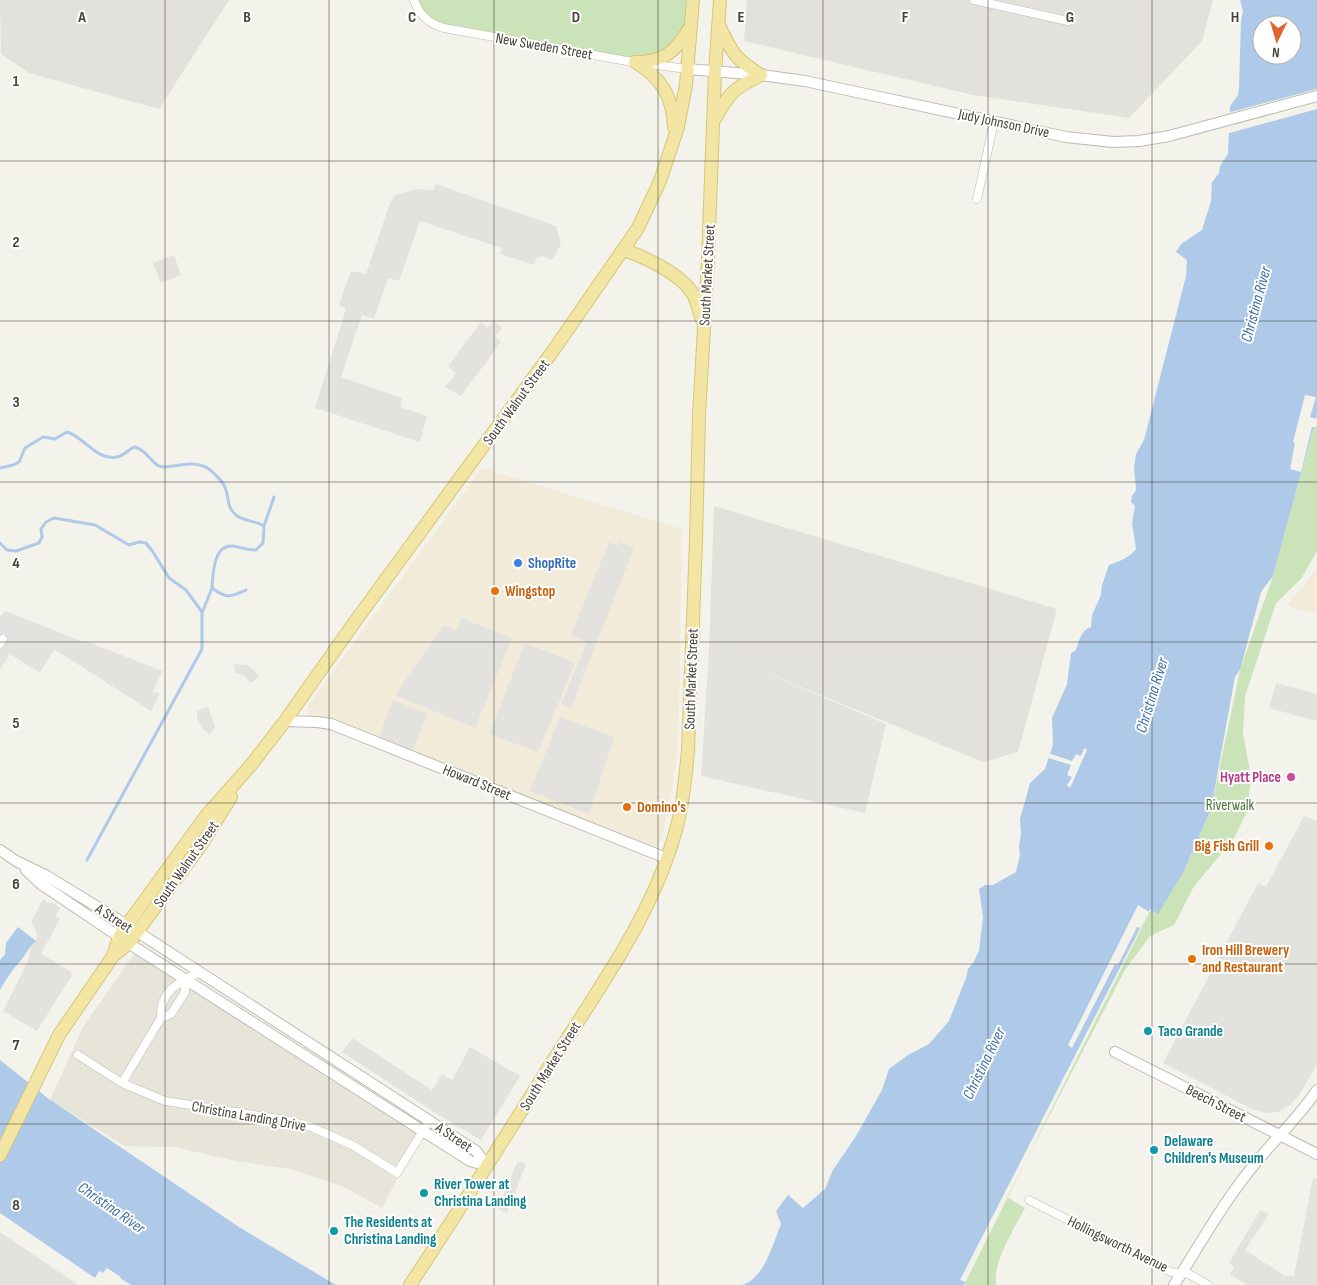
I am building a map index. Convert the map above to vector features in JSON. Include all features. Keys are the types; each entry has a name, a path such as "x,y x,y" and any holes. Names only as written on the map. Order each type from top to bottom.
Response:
{"main road":[{"name":"South Walnut Street","path":"0,1155 55,1043 74,1011 124,940 205,817 251,765 285,721 354,622 560,341 638,228 666,165 682,110 688,70 693,0"},
{"name":"South Market Street","path":"410,1285 488,1166 621,952 654,890 679,818 686,768 696,541 699,415 720,0"},
{"path":"718,25 735,56 761,75"},
{"path":"635,62 652,61 668,55 679,44 691,26"},
{"path":"635,62 649,70 670,98 674,119 674,139"},
{"path":"714,121 732,91 743,83 761,75"},
{"path":"624,250 674,275 684,284 693,295 704,328"}],"street":[{"name":"New Sweden Street","path":"414,0 418,10 428,22 444,28 688,70"},
{"path":"974,0 1068,21"},
{"name":"Judy Johnson Drive","path":"688,70 761,75 843,89 1075,138 1122,142 1158,138 1317,96"},
{"path":"977,199 994,122"},
{"name":"Howard Street","path":"285,721 331,724 666,858"},
{"name":"A Street","path":"0,850 16,861 41,884 124,940 472,1163 488,1166"},
{"name":"A Street","path":"16,861 47,876 132,928 476,1151 488,1166"},
{"path":"122,1083 161,1018 160,1007 174,986 200,972"},
{"path":"161,1018 171,1014 185,992 185,979"},
{"name":"Beech Street","path":"1115,1052 1317,1154"},
{"name":"Christina Landing Drive","path":"78,1055 122,1083 170,1102 300,1123 354,1146 397,1173 429,1121"},
{"path":"1174,1285 1241,1182 1258,1160 1297,1118 1317,1090"},
{"name":"Hollingsworth Avenue","path":"1029,1200 1171,1272 1189,1274 1208,1285"}],"shaded area":[{"path":"0,0 229,0 159,109 29,73 1,54"},
{"path":"747,0 1213,0 1202,41 1129,118 973,95 744,41"},
{"path":"436,184 556,226 561,244 552,260 542,256 537,257 534,265 500,254 502,248 420,221 399,281 388,278 374,319 362,315 341,377 402,398 400,407 427,416 420,442 315,408 346,309 339,305 351,271 366,274 389,206 395,195 416,189 433,190"},
{"path":"174,255 181,275 161,283 153,263"},
{"path":"493,321 502,328 495,336 501,342 461,396 445,387 456,373 448,366 481,322 488,328"},
{"path":"482,468 682,529 679,710 676,762 666,822 661,839 649,857 335,731 322,727 309,728 308,706"},
{"path":"714,506 1057,609 1018,752 983,762 743,663 743,659 709,650"},
{"path":"609,542 618,546 619,542 634,548 571,708 561,704 587,642 571,635"},
{"path":"1317,569 1317,614 1286,606"},
{"path":"5,611 162,671 153,692 160,693 151,711 54,649 40,673 10,654 0,670 0,618"},
{"path":"461,618 512,638 475,728 395,695 444,625 456,631"},
{"path":"525,643 575,663 538,752 489,734"},
{"path":"709,650 743,659 743,663 886,724 865,813 701,776"},
{"path":"234,664 247,665 259,676 251,683 243,675 235,672"},
{"path":"1276,683 1317,694 1317,721 1269,708"},
{"path":"393,700 427,714 411,756 377,742"},
{"path":"208,707 215,727 210,735 202,728 197,718 197,711"},
{"path":"560,717 614,737 589,814 530,791"},
{"path":"1304,816 1317,821 1317,1065 1299,1095 1290,1105 1278,1112 1266,1113 1252,1109 1163,1063 1258,883 1266,887"},
{"path":"43,899 50,904 52,902 60,908 56,916 60,919 41,954 70,971 72,975 37,1031 3,1011 28,961 31,946 36,940 37,934 31,922"},
{"path":"134,954 421,1133 382,1208 342,1186 290,1169 236,1161 174,1147 125,1146 50,1100 83,1027"},
{"path":"352,1038 432,1090 442,1074 452,1080 470,1047 520,1076 481,1140 342,1052"},
{"path":"518,1161 526,1164 507,1213 498,1209"},
{"path":"1313,1178 1317,1179 1317,1285 1247,1285 1230,1275 1234,1267 1229,1263 1260,1210 1269,1214 1245,1250 1285,1276 1294,1276"},
{"path":"0,1232 75,1283 78,1285 0,1285"}],"green space":[{"path":"414,0 693,0 691,26 674,50 635,62 435,26"},
{"name":"Riverwalk","path":"1317,415 1317,551 1301,579 1276,603 1245,696 1243,734 1251,777 1247,812 1234,838 1193,888 1174,925 1150,936 1125,970 1025,1163 1151,909 1157,913 1183,873 1211,809 1240,670 1273,576"},
{"path":"1025,1163 1008,1197 1007,1197"},
{"path":"1008,1197 1025,1208 1010,1235 997,1266 996,1285 964,1285"}],"water":[{"name":"Christina River","path":"1240,0 1317,0 1317,415 1273,576 1261,592 1240,670 1235,677 1211,809 1183,873 1158,914 1150,909 960,1280 965,1282 964,1285 742,1285 756,1276 767,1260 781,1224 776,1211 788,1195 803,1208 825,1189 833,1170 856,1136 882,1090 889,1069 908,1055 929,1044 949,1021 968,969 979,951 983,917 979,889 985,885 993,885 1016,872 1020,855 1020,819 1030,783 1045,769 1053,745 1052,718 1067,684 1071,653 1076,650 1083,633 1091,627 1092,615 1101,595 1102,585 1109,565 1121,561 1136,549 1132,523 1135,506 1131,502 1136,490 1134,467 1136,454 1144,440 1186,276 1187,260 1176,252 1181,244 1202,230 1211,201 1212,182 1219,173 1220,166 1228,154 1230,106 1238,95 1239,87 1243,11"},
{"path":"18,927 36,941 0,990 0,960 5,954 6,943"},
{"name":"Christina River","path":"0,1060 49,1099 239,1227 336,1285 107,1285 92,1276 0,1213"}],"pier":[{"path":"1317,89 1317,109 1226,134 1227,113"},
{"path":"1305,395 1316,397 1310,417 1317,419 1317,425 1312,427 1301,472 1290,469 1295,443 1293,442"},
{"path":"1084,748 1087,750 1070,788 1067,785 1072,777 1067,775 1071,765 1046,757 1048,753 1072,761 1076,754 1081,756"},
{"path":"1138,905 1149,912 1140,928 1137,927 1118,965 1115,964 1072,1048 1068,1045"},
{"path":"107,1268 131,1285 107,1285 95,1278 99,1271 103,1273"}],"waterway":[{"path":"0,468 19,462 25,448 43,437 55,439 67,432 97,452 110,457 117,457 135,447 139,448 159,466 195,464 209,469 223,484 233,512 242,519 264,526"},
{"path":"212,588 215,561 221,550 233,546 256,550 263,543 264,526 274,497"},
{"path":"0,543 7,550 16,551 39,543 42,537 41,529 46,522 54,518 95,525 129,545 139,542 146,543 169,578 186,590 202,612"},
{"path":"87,860 202,649 202,613 212,588 221,594 229,596 246,590"}],"place":[{"name":"ShopRite","path":"518,563"},
{"name":"Wingstop","path":"495,591"},
{"name":"Hyatt Place","path":"1291,777"},
{"name":"Domino's","path":"627,807"},
{"name":"Big Fish Grill","path":"1269,846"},
{"name":"Iron Hill Brewery and Restaurant","path":"1192,959"},
{"name":"Taco Grande","path":"1148,1031"},
{"name":"Delaware Children's Museum","path":"1154,1150"},
{"name":"River Tower at Christina Landing","path":"424,1193"},
{"name":"The Residents at Christina Landing","path":"334,1231"}]}
